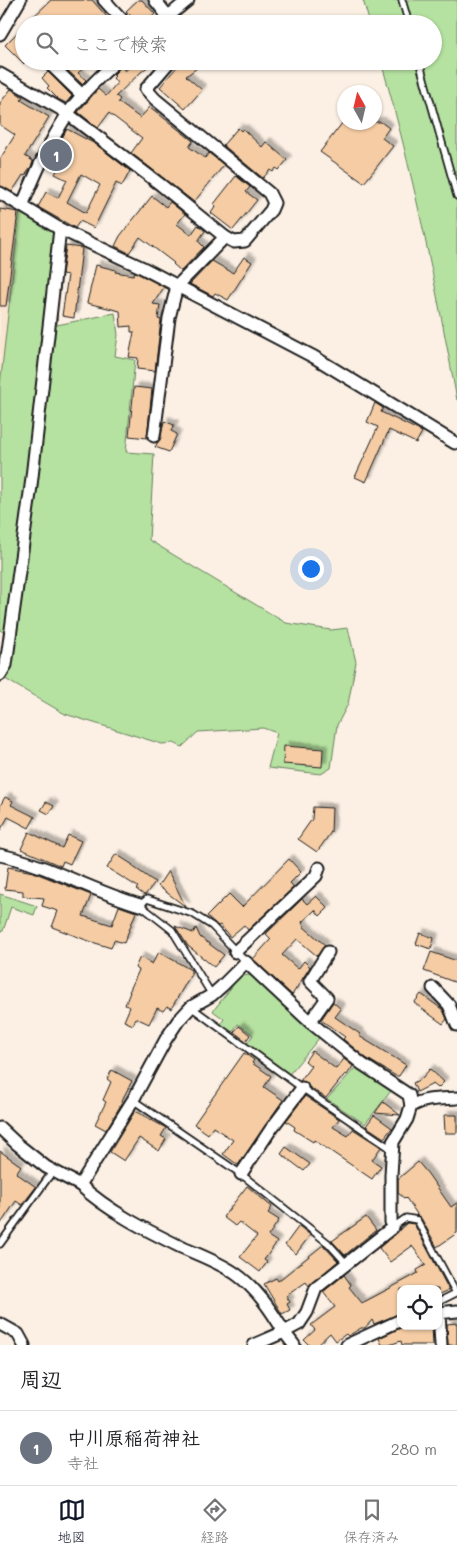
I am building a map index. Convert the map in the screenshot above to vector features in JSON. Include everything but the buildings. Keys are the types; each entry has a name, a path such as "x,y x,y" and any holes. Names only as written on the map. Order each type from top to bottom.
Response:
{"street":[{"path":"0,34 20,0"},
{"path":"104,0 118,15"},
{"path":"155,0 164,15"},
{"path":"173,15 188,0"},
{"path":"57,70 83,96"},
{"path":"22,206 44,155 68,114 107,70"},
{"path":"0,74 68,114 225,237 234,242 245,241 272,210 274,203 269,193 155,99 146,89 162,70"},
{"path":"0,193 60,229 141,266 314,357 455,443"},
{"path":"0,675 6,665 31,486 60,229"},
{"path":"154,436 169,318 177,286 225,237"},
{"path":"0,855 22,859 140,905"},
{"path":"235,952 316,876 319,868"},
{"path":"310,1022 327,998 310,981 328,952"},
{"path":"80,1185 133,1100 166,1039 178,1021 190,1007 212,995 246,962 310,1022 362,1064 409,1096 411,1106 407,1119 393,1142 391,1175 393,1227 316,1288 307,1312 299,1324 254,1345"},
{"path":"434,988 449,1005 457,1025"},
{"path":"241,1174 271,1129 302,1088"},
{"path":"411,1106 420,1101 457,1096"},
{"path":"0,1128 46,1167 80,1185 108,1207 160,1237 236,1274 257,1292 294,1345"},
{"path":"442,1313 457,1312"},
{"path":"348,1345 397,1322"},
{"path":"0,1324 18,1334 24,1345"},
{"path":"440,1330 441,1345"},
{"path":"364,1337 373,1345"}],"lane":[{"path":"402,0 406,15"},
{"path":"422,70 457,196"},
{"path":"212,995 172,930 140,905 148,899 193,914 212,926 246,962"},
{"path":"190,1007 302,1088 393,1150"},
{"path":"133,1100 241,1174 328,1242 347,1264"},
{"path":"0,1244 53,1171"},
{"path":"393,1227 406,1218 417,1220 456,1293 442,1300"}],"shaded area":[{"path":"0,196 20,208 0,386"}],"green space":[{"path":"363,0 457,0 457,400 423,229 384,70 442,70 442,15 367,15"},
{"path":"20,208 59,234 57,325 115,313 118,335 115,356 135,360 126,452 154,454 149,540 286,623 331,630 348,628 356,662 348,704 337,725 331,768 321,774 268,768 277,733 263,728 198,732 182,747 174,743 162,744 65,714 0,676 0,652 13,639 0,630 0,386"},
{"path":"0,894 37,906 34,915 11,907 3,931 0,932"},
{"path":"250,975 320,1037 287,1077 245,1046 253,1035 238,1024 230,1035 219,1027 224,1019 213,1011 240,976"},
{"path":"356,1067 391,1091 365,1124 327,1099"}],"place":[{"name":"中川原稲荷神社","path":"56,155"}]}
